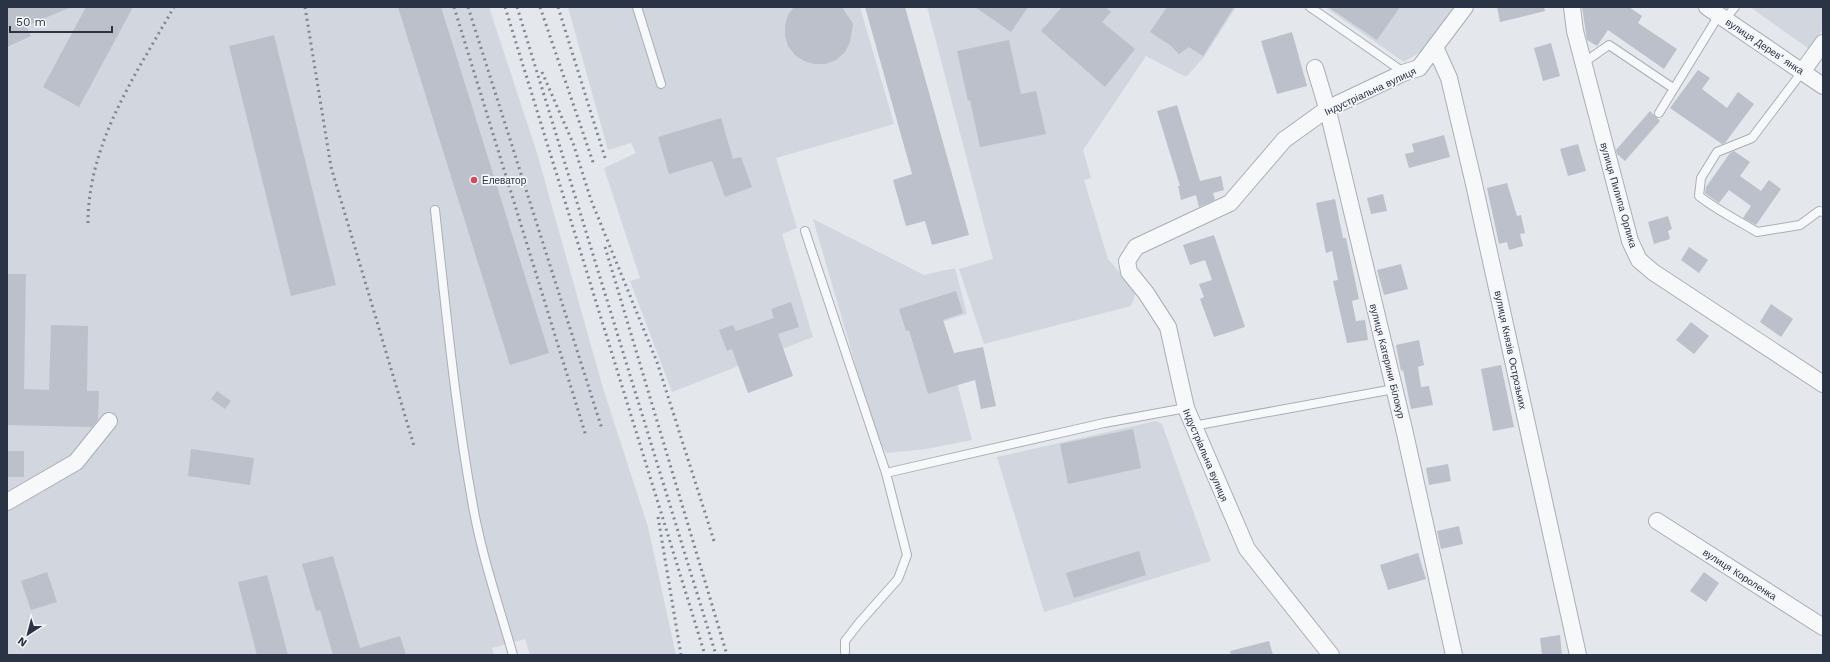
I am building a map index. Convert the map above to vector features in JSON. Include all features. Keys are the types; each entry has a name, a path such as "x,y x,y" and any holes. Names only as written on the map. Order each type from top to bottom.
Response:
{"street":[{"name":"Індустріальна вулиця","path":"1332,655 1247,549 1186,408 1168,328 1146,293 1129,272 1127,261 1136,247 1230,203 1284,140 1327,109 1409,71 1419,68 1465,7"},
{"name":"вулиця Пилипа Орлика","path":"1572,7 1575,32 1630,241 1639,260 1653,272 1823,384"},
{"name":"вулиця Деревʼянка","path":"1721,12 1823,86"},
{"path":"1802,72 1823,43"},
{"name":"вулиця Князів Острозьких","path":"1435,47 1449,78 1474,184 1578,655"},
{"name":"вулиця Катерини Білокур","path":"1315,68 1327,109 1394,389 1454,655"},
{"path":"7,502 76,462 109,421"},
{"name":"вулиця Короленка","path":"1657,521 1823,627"}],"lane":[{"path":"637,7 661,84"},
{"path":"1310,7 1399,69 1409,71"},
{"path":"1659,113 1721,12"},
{"path":"1583,63 1609,45 1673,88"},
{"path":"1802,72 1764,126 1752,138 1717,152 1701,178 1699,196 1715,209 1730,215 1757,232 1800,225 1820,211 1823,212"},
{"path":"435,210 458,410 473,507 489,574 513,655"},
{"path":"805,231 886,473 907,555 898,579 882,596 845,642 845,652"},
{"path":"1193,426 1394,389"},
{"path":"886,473 1104,423 1186,408"}],"shaded area":[{"path":"7,7 489,7 537,153 602,385 648,527 676,655 530,655 525,639 492,648 494,655 7,655"},
{"path":"568,7 860,7 894,124 776,158 797,228 782,234 813,337 672,392 630,281 640,278 604,168 636,153 631,143 608,150"},
{"path":"927,7 1236,7 1204,57 1186,77 1146,56 1083,150 1091,178 1084,180 1108,259 1136,292 1131,306 984,344 959,269 993,259"},
{"path":"1325,7 1454,7 1420,52 1404,62"},
{"path":"1750,7 1823,7 1823,29 1809,49"},
{"path":"813,219 924,275 955,268 967,314 941,322 972,440 926,449 886,453 876,435"},
{"path":"1156,421 1162,424 1211,561 1044,612 997,457"}],"building":[{"path":"7,7 71,7 26,26 31,36 7,47"},
{"path":"86,7 133,7 79,107 43,87"},
{"name":"Елеватор","path":"398,7 441,7 549,353 510,365"},
{"path":"794,7 842,7 853,24 850,42 845,52 836,60 825,64 814,64 804,61 795,55 788,46 785,36 785,25 788,15"},
{"path":"865,7 905,7 969,235 932,245 925,221 906,226 893,180 912,174"},
{"path":"975,7 1028,7 1011,32"},
{"path":"1062,7 1105,7 1111,12 1102,22 1135,49 1105,87 1041,31"},
{"path":"1167,7 1234,7 1203,56 1189,47 1179,54 1170,45 1150,32"},
{"path":"1328,7 1400,7 1377,40"},
{"path":"1497,7 1544,7 1545,11 1500,22"},
{"path":"1582,7 1629,7 1642,16 1638,23 1677,49 1664,69 1608,30 1597,46 1587,40"},
{"path":"1292,32 1307,86 1277,94 1261,41"},
{"path":"274,35 336,285 291,296 229,46"},
{"path":"1009,40 1021,94 1036,91 1046,134 980,147 970,100 968,101 957,51"},
{"path":"1551,43 1560,76 1543,81 1534,48"},
{"path":"1698,70 1710,78 1702,89 1727,108 1738,92 1754,104 1725,143 1722,144 1670,108"},
{"path":"1177,105 1200,181 1221,176 1224,190 1213,193 1215,200 1199,207 1196,195 1181,200 1178,186 1180,186 1157,111"},
{"path":"1650,111 1660,121 1625,161 1617,154 1616,150"},
{"path":"721,118 733,159 741,157 752,187 725,197 712,161 669,174 658,137"},
{"path":"1444,135 1450,157 1409,168 1405,154 1414,152 1412,144"},
{"path":"1578,144 1586,171 1568,176 1560,149"},
{"path":"1734,151 1750,162 1740,176 1761,191 1769,180 1781,189 1756,225 1743,218 1751,206 1729,190 1719,203 1705,193 1706,187 1730,153"},
{"path":"1507,183 1517,216 1521,215 1525,233 1520,234 1523,246 1509,250 1507,242 1499,244 1487,188"},
{"path":"1383,194 1387,211 1371,214 1367,198"},
{"path":"1335,199 1343,238 1346,238 1359,299 1352,301 1356,321 1365,320 1368,340 1347,343 1333,281 1338,280 1332,251 1326,253 1316,203"},
{"path":"1668,216 1672,229 1668,231 1670,239 1654,244 1648,222"},
{"path":"1214,235 1245,327 1214,337 1200,299 1204,297 1199,284 1212,280 1205,260 1190,265 1183,245"},
{"path":"1689,247 1708,260 1699,273 1681,260"},
{"path":"1401,264 1408,289 1384,295 1377,270"},
{"path":"7,274 26,274 24,389 49,390 51,325 88,326 87,391 99,391 98,419 92,427 7,425"},
{"path":"956,291 963,313 943,320 954,353 983,347 996,406 981,409 975,380 928,394 909,330 906,331 899,309"},
{"path":"791,302 799,327 778,334 793,376 748,393 732,349 727,351 719,330 733,325 736,331 774,318 771,309"},
{"path":"1771,304 1793,319 1781,337 1760,322"},
{"path":"1691,322 1709,336 1694,354 1676,340"},
{"path":"1419,340 1424,365 1418,367 1421,387 1429,386 1433,405 1411,409 1396,345"},
{"path":"1501,365 1514,427 1493,431 1481,369"},
{"path":"217,391 231,401 225,409 211,399"},
{"path":"1133,429 1141,468 1068,484 1060,444"},
{"path":"191,449 254,458 250,485 188,476"},
{"path":"7,451 24,451 24,477 7,477"},
{"path":"1448,464 1451,481 1429,485 1426,468"},
{"path":"1459,526 1463,544 1441,549 1437,531"},
{"path":"1139,551 1146,575 1074,598 1066,573"},
{"path":"1418,553 1426,579 1388,590 1380,565"},
{"path":"333,556 360,648 400,636 406,655 333,655 320,610 316,611 302,564"},
{"path":"47,572 57,602 31,610 21,581"},
{"path":"1704,572 1719,583 1706,602 1690,591"},
{"path":"267,575 288,655 257,655 238,582"},
{"path":"1560,635 1562,655 1542,655 1540,638"},
{"path":"1269,641 1273,655 1231,655 1230,651"}],"railway":[{"path":"88,223 90,193 96,165 105,137 130,84 174,7"},
{"path":"305,7 331,167 414,446"},
{"path":"454,7 586,436"},
{"path":"468,7 602,429"},
{"path":"505,7 705,655"},
{"path":"517,7 716,655"},
{"path":"540,7 594,165"},
{"path":"558,7 606,161"},
{"path":"542,72 573,143 591,200 657,362 714,541"},
{"path":"605,247 727,655"},
{"path":"658,517 681,655"}],"place":[{"name":"Елеватор","path":"474,180"}]}
